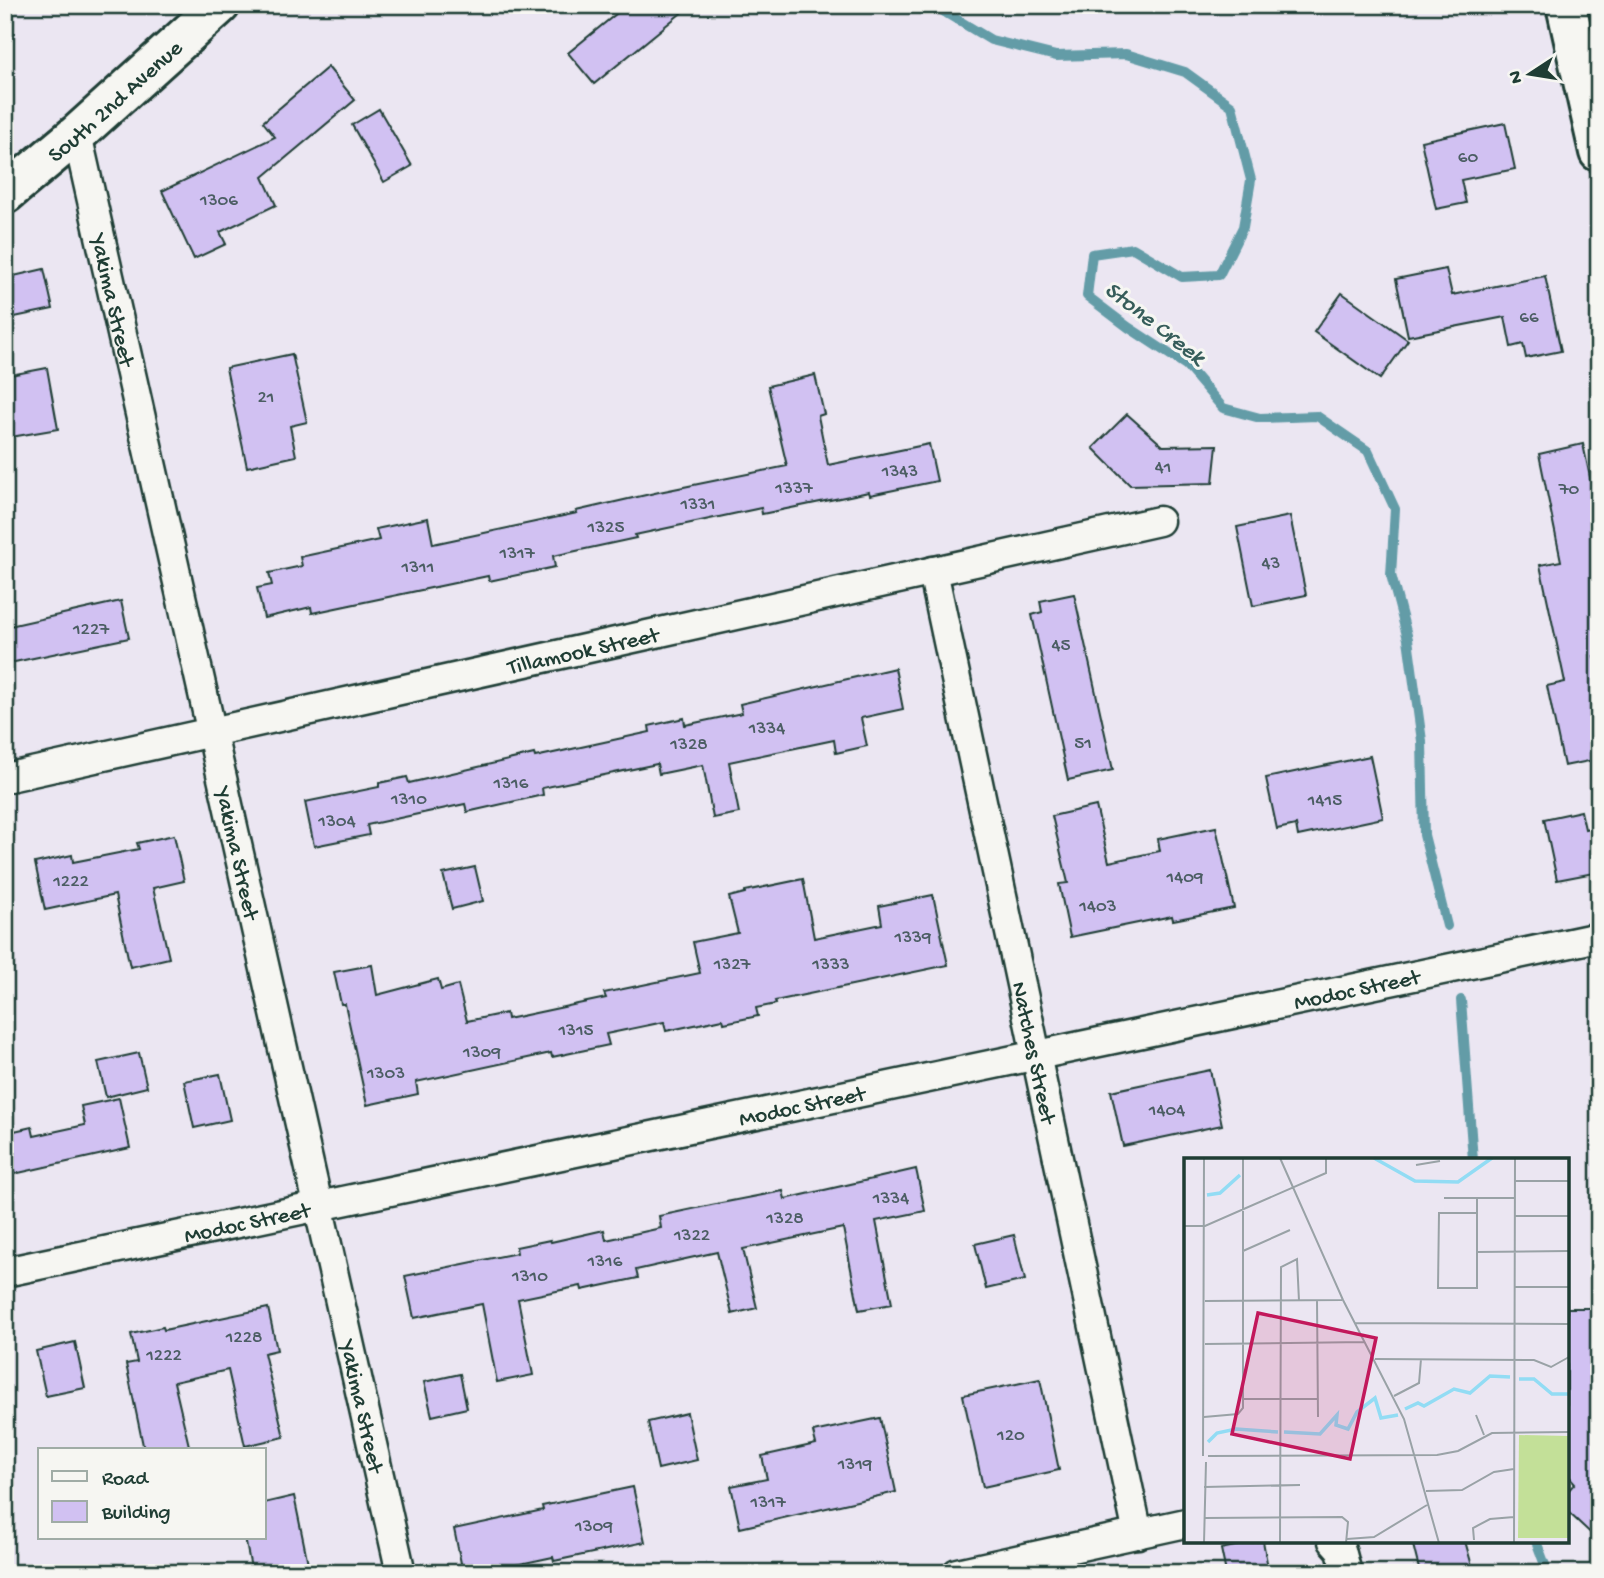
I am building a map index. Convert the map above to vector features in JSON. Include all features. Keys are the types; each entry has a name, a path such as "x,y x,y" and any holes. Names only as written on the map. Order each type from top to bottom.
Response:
{"main road":[{"name":"South 2nd Avenue","path":"5,194 78,134 220,5"},
{"path":"1566,5 1599,152"}],"street":[{"name":"Yakima Street","path":"78,134 401,1573"},
{"name":"Tillamook Street","path":"5,778 1159,521"},
{"name":"Natches Street","path":"933,571 1138,1534"},
{"name":"Modoc Street","path":"5,1272 1599,937"},
{"path":"957,1573 1184,1524"},
{"path":"1335,1543 1340,1550 1347,1573"}],"building":[{"path":"627,5 691,5 594,84 568,53"},
{"path":"328,67 355,100 263,177 276,205 220,232 226,244 194,259 162,191 275,137 263,122"},
{"path":"379,109 412,166 384,182 352,125"},
{"path":"1505,123 1515,169 1461,180 1466,203 1436,209 1421,141"},
{"path":"44,269 53,309 5,319 5,278"},
{"path":"1446,269 1452,295 1545,276 1561,351 1526,358 1523,344 1511,347 1505,317 1408,336 1396,279"},
{"path":"1342,293 1408,340 1380,379 1314,332"},
{"path":"292,354 307,422 290,426 296,456 247,467 226,368"},
{"path":"47,368 58,429 5,438 5,376"},
{"path":"815,375 824,414 818,416 828,465 929,444 937,481 762,514 761,508 553,556 555,567 489,581 488,576 312,613 311,607 264,618 257,588 272,585 269,573 302,566 300,557 379,540 376,529 428,518 433,544 659,492 787,466 768,386"},
{"path":"1127,414 1163,446 1217,445 1213,483 1130,485 1093,448"},
{"path":"1583,444 1599,520 1599,655 1594,656 1599,681 1599,759 1564,766 1547,686 1565,682 1540,565 1561,561 1539,454"},
{"path":"1290,516 1306,595 1253,606 1237,527"},
{"path":"1074,594 1113,770 1068,780 1032,615 1042,612 1040,601"},
{"path":"121,601 129,638 5,664 5,627"},
{"path":"895,668 903,709 861,718 867,746 836,753 834,740 729,762 739,813 713,818 703,765 659,774 657,764 542,788 543,795 467,812 465,804 367,825 369,835 314,846 305,802 379,787 379,783 407,777 409,783 534,754 535,757 650,732 649,726 684,718 685,725 742,713 740,704"},
{"path":"1370,756 1383,818 1298,836 1296,825 1277,829 1266,778"},
{"path":"1096,806 1109,862 1160,851 1158,839 1216,827 1234,908 1173,920 1172,916 1070,937 1059,884 1068,883 1052,816"},
{"path":"1581,811 1585,829 1599,826 1599,872 1557,880 1544,819"},
{"path":"174,835 184,881 153,888 169,958 130,967 115,895 45,910 35,863 72,855 73,862 139,849 137,843"},
{"path":"475,867 483,901 452,909 443,874"},
{"path":"803,879 814,938 882,924 879,906 933,895 948,965 775,1001 776,1004 756,1008 758,1016 724,1023 723,1019 666,1031 664,1022 606,1034 609,1045 552,1057 551,1053 416,1082 418,1094 367,1105 345,1004 341,1004 334,972 372,965 377,995 438,979 441,990 458,985 467,1021 506,1013 507,1019 606,998 604,993 700,973 693,942 738,933 729,897"},
{"path":"139,1053 147,1087 106,1097 98,1062"},
{"path":"1210,1070 1222,1125 1123,1146 1111,1091"},
{"path":"220,1074 230,1120 194,1128 184,1081"},
{"path":"119,1098 130,1148 5,1176 5,1133 32,1127 34,1136 85,1125 81,1106"},
{"path":"916,1169 925,1211 876,1221 892,1304 859,1310 843,1228 743,1249 757,1308 732,1314 717,1252 636,1270 638,1278 582,1290 581,1286 518,1299 533,1375 497,1382 482,1304 414,1318 405,1276 517,1253 516,1247 550,1240 551,1242 604,1230 606,1240 661,1228 659,1216 716,1204 783,1191 785,1199"},
{"path":"1014,1235 1025,1280 986,1289 975,1244"},
{"path":"268,1308 277,1350 264,1353 284,1437 245,1446 228,1370 174,1382 190,1448 144,1448 126,1364 137,1362 131,1334 163,1327 164,1330"},
{"path":"1569,1308 1599,1308 1599,1541 1569,1513 1569,1490 1575,1483 1569,1476"},
{"path":"75,1342 85,1388 46,1396 36,1351"},
{"path":"460,1374 467,1408 432,1416 424,1382"},
{"path":"1040,1379 1059,1470 983,1487 963,1395"},
{"path":"687,1413 697,1460 658,1469 648,1422"},
{"path":"880,1418 896,1492 740,1528 731,1486 767,1479 762,1456 816,1444 813,1432"},
{"path":"633,1487 645,1542 554,1561 553,1557 478,1573 463,1573 454,1529 543,1510 542,1506"},
{"path":"294,1496 310,1573 252,1573 245,1540 266,1540 266,1503"},
{"path":"1263,1543 1269,1573 1226,1573 1221,1549"},
{"path":"1412,1543 1466,1543 1474,1573 1420,1573"}],"waterway":[{"name":"Stone Creek","path":"933,5 991,40 1056,56 1126,54 1185,72 1232,106 1251,180 1243,227 1219,275 1182,277 1133,248 1092,254 1087,296 1186,365 1223,408 1260,418 1317,416 1368,451 1395,509 1391,575 1408,639 1422,741 1424,835 1447,926"},
{"name":"Stone Creek","path":"1461,1000 1473,1158"},
{"name":"Stone Creek","path":"1537,1543 1548,1573"}]}
